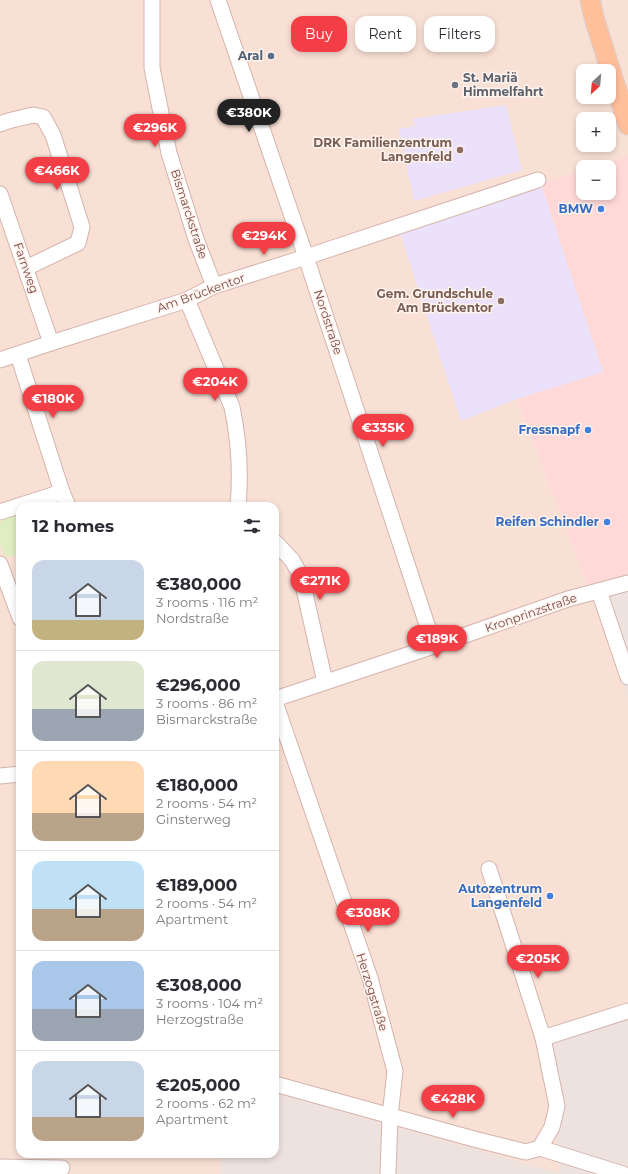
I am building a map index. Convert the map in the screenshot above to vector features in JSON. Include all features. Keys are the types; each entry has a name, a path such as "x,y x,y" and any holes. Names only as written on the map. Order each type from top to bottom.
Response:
{"main road":[{"path":"590,0 595,21 628,125"}],"street":[{"name":"Bismarckstraße","path":"152,0 152,68 169,153 196,239 214,286"},
{"name":"Nordstraße","path":"218,0 306,257 434,646"},
{"path":"0,124 33,115 43,117 53,135 82,227 78,243 26,268"},
{"name":"Am Brückentor","path":"0,360 187,300 214,286 538,180"},
{"name":"Farnweg","path":"0,194 51,343"},
{"path":"187,300 232,407 236,425 239,458 240,485 238,502"},
{"path":"18,355 66,502"},
{"path":"31,502 62,492"},
{"path":"0,512 16,507"},
{"path":"279,546 292,560 301,576 325,682"},
{"path":"0,564 16,607"},
{"name":"Kronprinzstraße","path":"279,697 434,646 568,599 628,582"},
{"path":"599,591 628,677"},
{"name":"Herzogstraße","path":"279,714 372,985 395,1071 390,1116 388,1174"},
{"path":"0,776 16,774"},
{"path":"489,869 543,1038 557,1106 552,1127 540,1148"},
{"path":"543,1038 628,1011"},
{"path":"279,1085 526,1152 540,1148 623,1174"},
{"path":"0,1167 62,1165"}],"shaded area":[{"path":"0,0 628,0 628,156 615,160 576,160 576,172 399,230 461,421 517,399 590,591 628,698 628,1015 545,1039 561,1174 279,1094 279,502 16,502 16,1158 221,1158 221,1174 0,1174"},
{"name":"DRK Familienzentrum Langenfeld","path":"506,105 522,170 414,201 399,129 415,126 413,119"},
{"path":"628,156 628,580 590,591 517,399 602,372 541,184 576,172 576,200 616,200 615,160"},
{"name":"Gem. Grundschule Am Brückentor","path":"541,184 603,372 517,399 461,421 399,230"},
{"path":"628,580 628,698 590,591"},
{"path":"628,1015 628,1174 221,1174 221,1158 279,1158 279,1094 560,1173 546,1039"}],"green space":[{"path":"16,514 16,555 5,557 0,543 0,523 3,519"}],"place":[{"name":"Aral","path":"271,56"},
{"name":"St. Mariä Himmelfahrt","path":"455,85"},
{"name":"DRK Familienzentrum Langenfeld","path":"460,150"},
{"name":"BMW","path":"601,209"},
{"name":"Gem. Grundschule Am Brückentor","path":"501,301"},
{"name":"Fressnapf","path":"588,430"},
{"name":"Reifen Schindler","path":"607,522"},
{"name":"Autozentrum Langenfeld","path":"550,896"}]}
